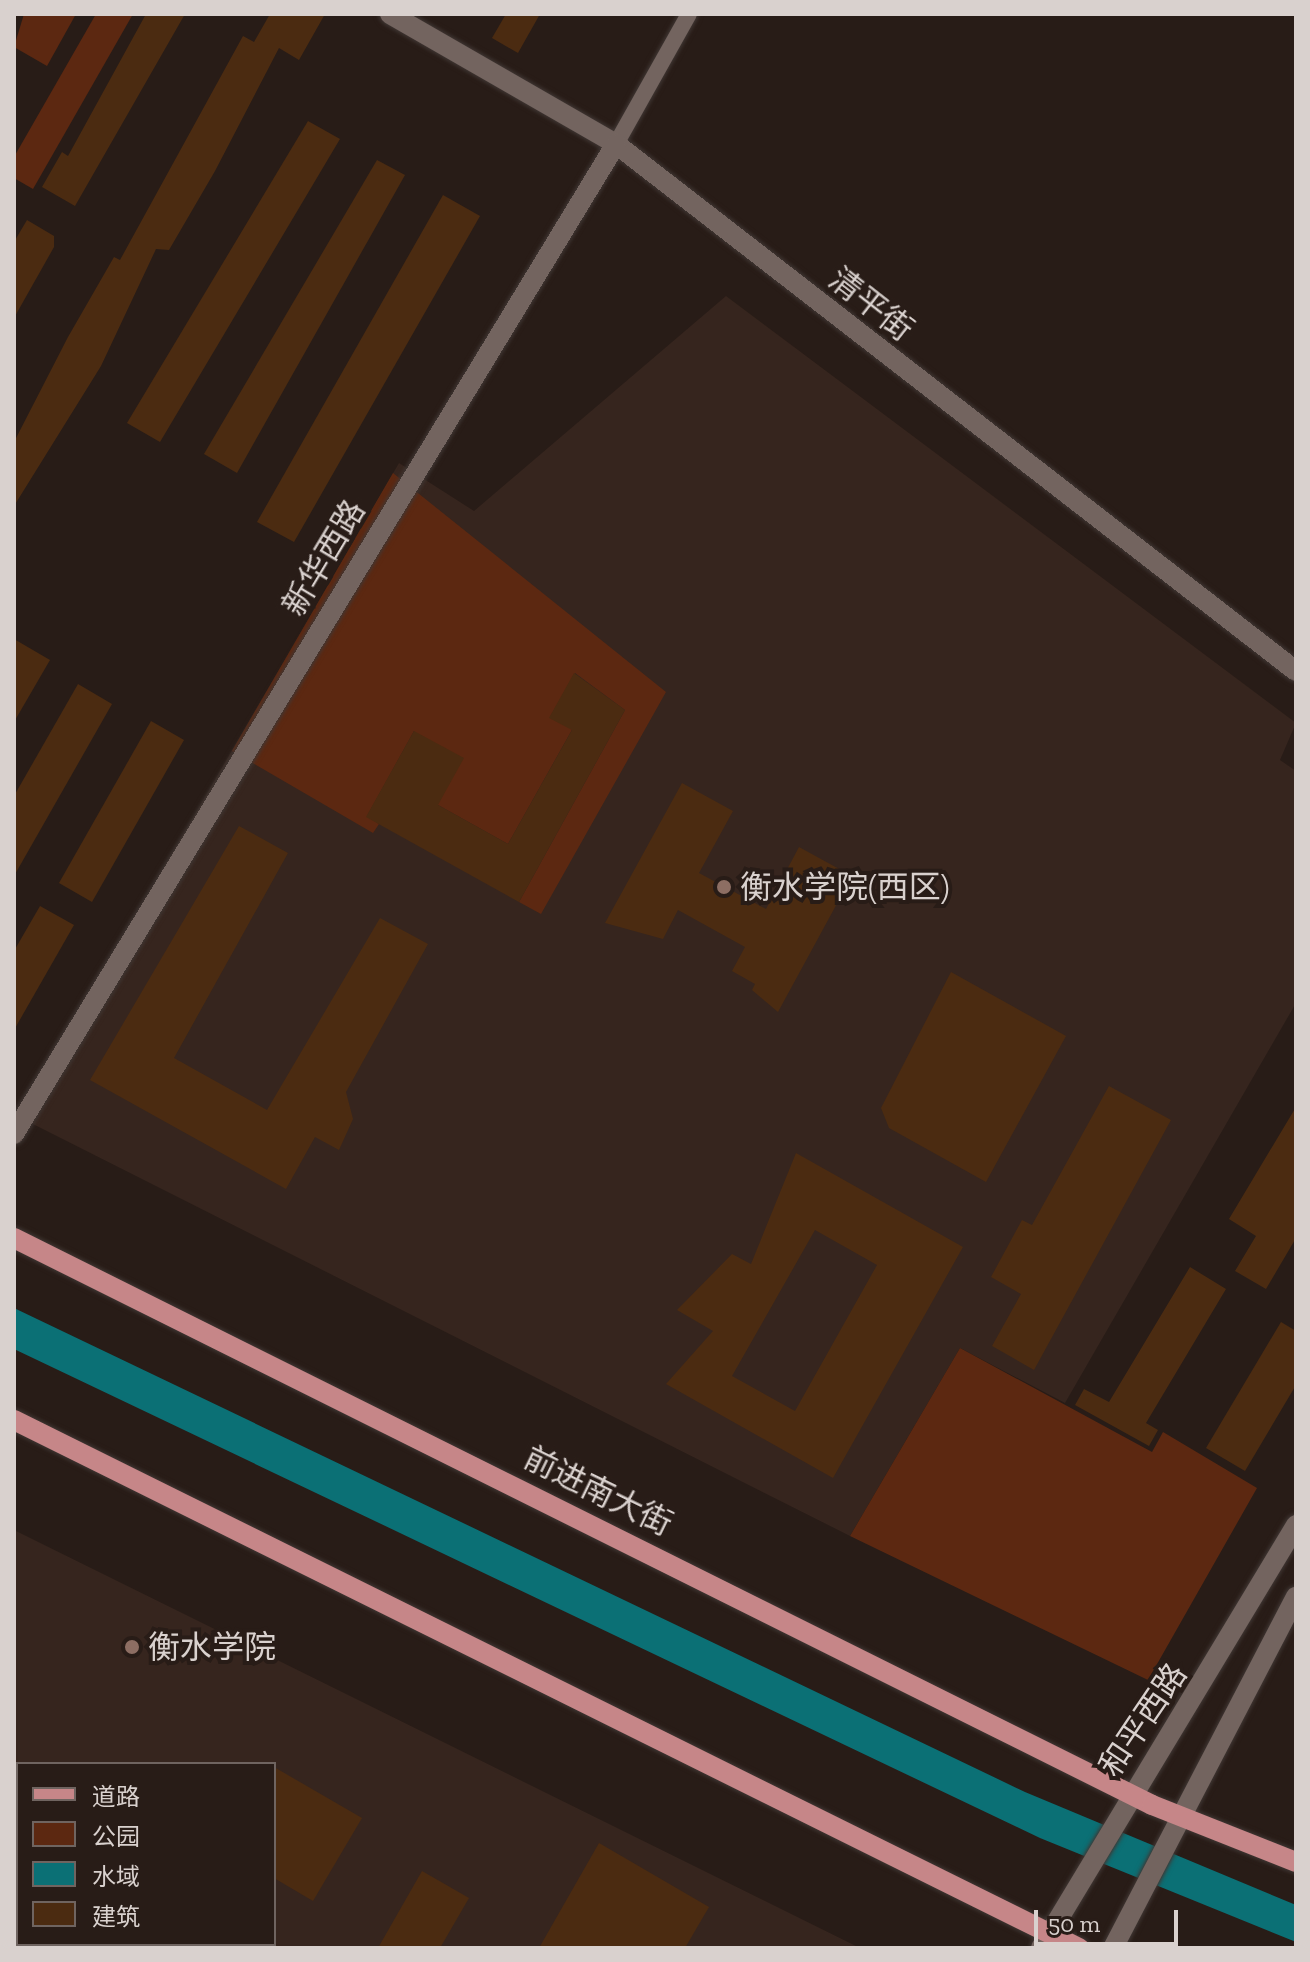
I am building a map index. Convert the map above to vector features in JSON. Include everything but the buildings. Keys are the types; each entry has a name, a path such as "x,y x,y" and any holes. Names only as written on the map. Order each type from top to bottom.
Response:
{"main road":[{"name":"前进南大街","path":"14,1238 1129,1794 1296,1862"},
{"path":"14,1420 1045,1941 1075,1947"}],"street":[{"name":"清平街","path":"390,14 616,144 1296,671"},
{"name":"新华西路","path":"14,1134 616,144 689,14"},
{"name":"和平西路","path":"1045,1941 1129,1794 1221,1658 1296,1525"},
{"path":"1113,1948 1185,1818 1296,1597"}],"shaded area":[{"name":"衡水学院(西区)","path":"726,296 1296,723 1280,760 1296,771 1296,1003 1065,1403 960,1348 850,1536 19,1117 399,463 474,511"},
{"name":"衡水学院","path":"14,1530 860,1948 14,1948"}],"green space":[{"path":"24,14 76,14 47,66 14,47"},
{"path":"96,14 133,14 33,189 14,178 14,157"},
{"path":"393,473 666,692 541,914 519,902 625,710 575,673 550,717 573,728 508,844 438,805 414,731 367,816 379,824 373,833 232,751"},
{"path":"960,1348 1152,1452 1163,1432 1257,1488 1148,1680 850,1536"}],"water":[{"path":"14,1308 1025,1792 1296,1905 1296,1942 1040,1838 14,1349"}],"place":[{"name":"衡水学院(西区)","path":"724,887"},
{"name":"衡水学院","path":"132,1647"}]}
